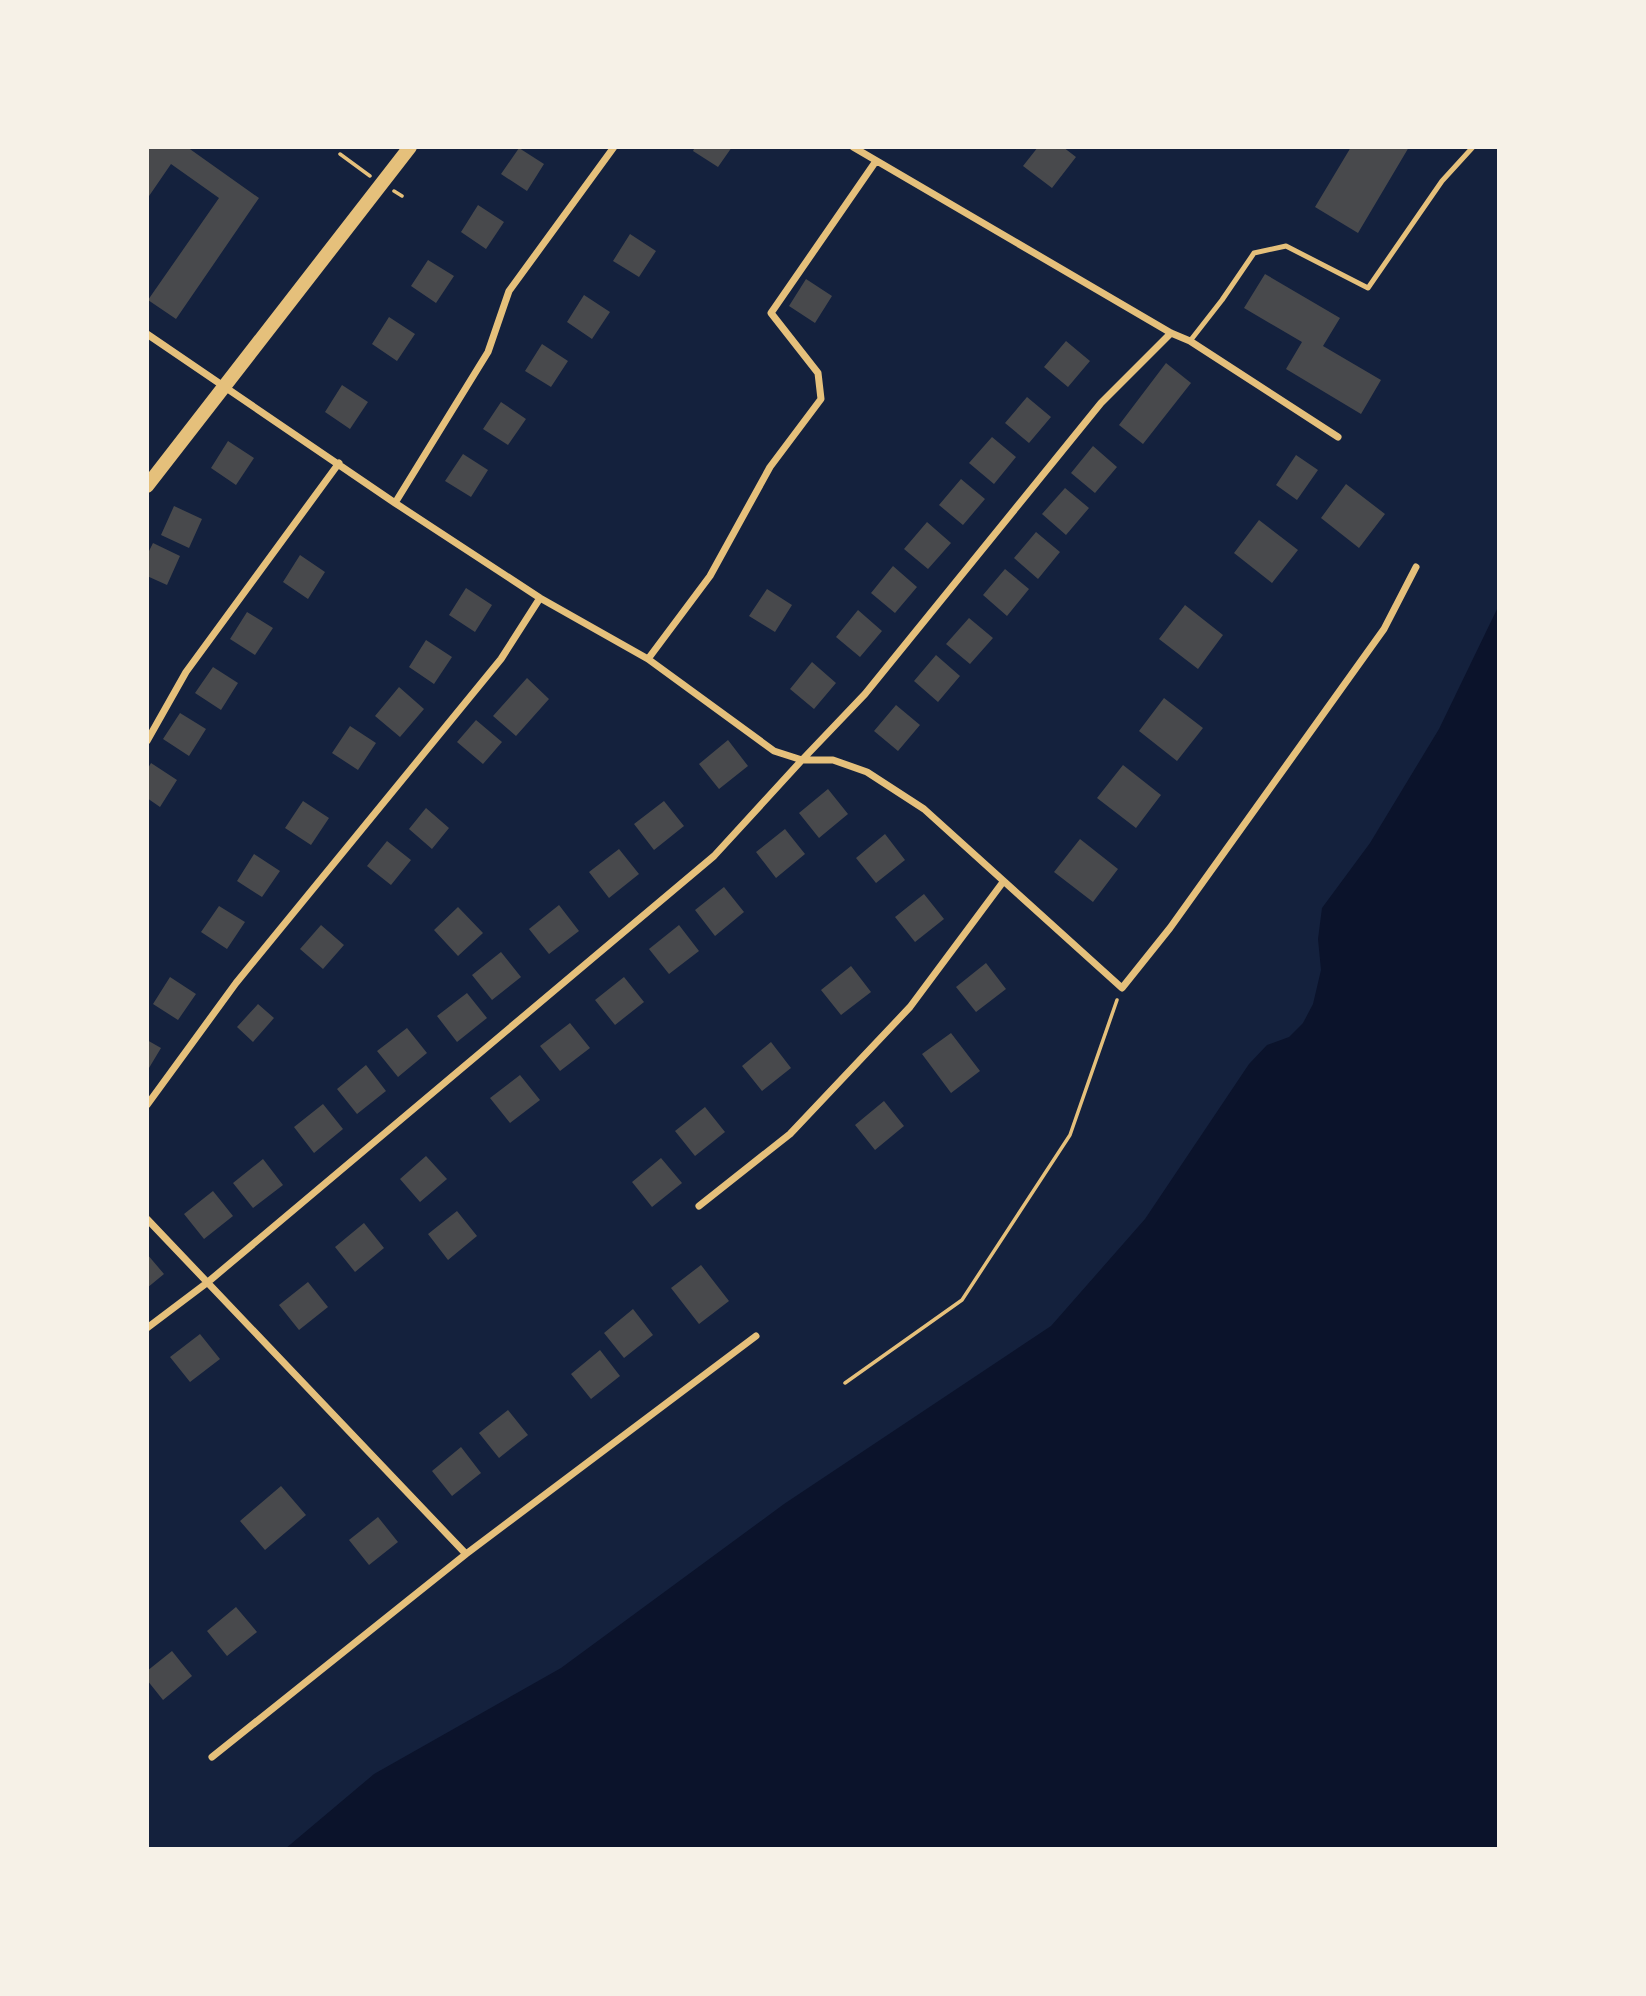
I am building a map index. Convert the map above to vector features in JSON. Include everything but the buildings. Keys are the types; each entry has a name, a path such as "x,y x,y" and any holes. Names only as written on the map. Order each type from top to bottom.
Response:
{"main road":[{"path":"147,486 410,147"}],"street":[{"path":"395,503 488,352 509,291 614,147"},
{"path":"853,147 1171,333 1190,341 1338,437"},
{"path":"648,659 710,576 770,467 821,399 818,373 771,313 876,161"},
{"path":"147,1328 208,1282 714,856 865,695 1101,403 1171,333"},
{"path":"147,334 540,598 648,659 774,751 802,760 833,760 867,772 924,809 1122,988 1170,928 1384,629 1416,567"},
{"path":"147,741 186,672 339,463"},
{"path":"147,1105 236,983 501,659 540,598"},
{"path":"699,1206 790,1134 883,1036 910,1007 1003,882"},
{"path":"147,1219 466,1554"},
{"path":"212,1757 466,1554 756,1336"}],"lane":[{"path":"1190,341 1254,253 1286,246 1368,288 1442,181 1473,147"}],"path":[{"path":"845,1383 962,1300 1070,1135 1122,988"}],"water":[{"path":"1499,605 1499,1849 285,1849 374,1774 561,1668 784,1504 1051,1326 1145,1219 1249,1064 1267,1045 1289,1037 1303,1023 1313,1004 1321,970 1318,939 1322,908 1370,843 1439,729"}]}
